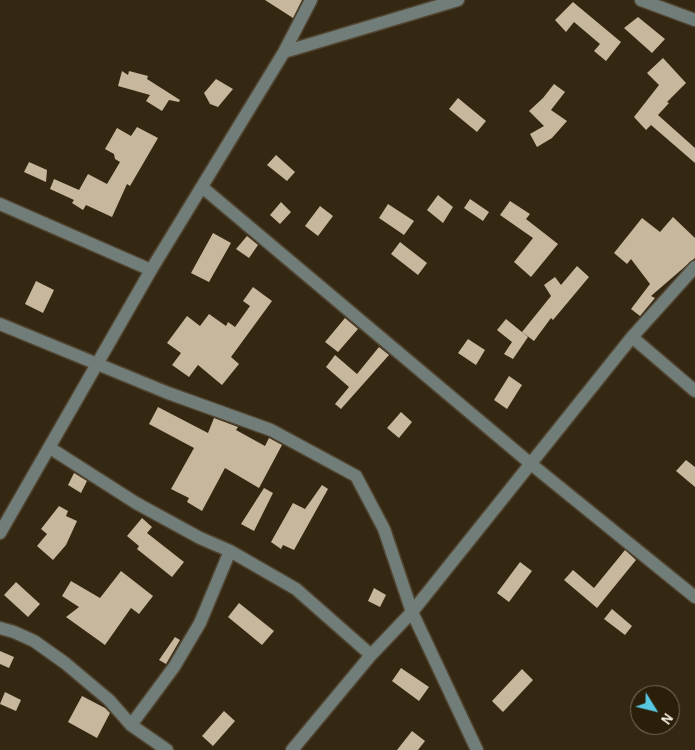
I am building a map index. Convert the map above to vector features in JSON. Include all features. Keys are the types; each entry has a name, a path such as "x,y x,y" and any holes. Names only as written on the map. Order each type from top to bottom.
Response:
{"street":[{"path":"0,533 150,270 284,52 311,0"},
{"path":"284,52 458,0"},
{"path":"641,0 695,20"},
{"path":"202,187 530,464 695,597"},
{"path":"0,204 150,270"},
{"path":"292,750 371,655 412,612 632,337 695,268"},
{"path":"0,324 168,392 271,430 356,476 384,530 412,612 477,750"},
{"path":"632,337 695,391"},
{"path":"50,448 136,503 200,538 230,551 296,589 371,655"},
{"path":"131,725 174,667 200,623 230,551"},
{"path":"0,628 34,641 65,663 108,700 131,725 167,750"}],"building":[{"path":"265,0 302,0 293,18"},
{"path":"573,2 621,42 606,61 594,51 600,44 574,22 566,32 555,20"},
{"path":"638,17 665,39 652,53 624,28"},
{"path":"663,58 686,83 667,102 669,103 658,115 695,148 695,163 651,125 646,130 634,117 659,85 647,73"},
{"path":"122,71 128,75 129,71 148,76 147,79 180,100 179,102 169,100 162,111 146,101 150,95 118,86"},
{"path":"216,79 233,89 218,107 210,104 204,93"},
{"path":"554,84 565,92 551,110 567,121 552,138 537,147 530,134 544,126 529,111"},
{"path":"458,98 486,121 477,132 449,109"},
{"path":"137,127 158,138 130,186 127,184 112,217 86,205 83,210 72,203 74,200 50,189 54,179 79,190 88,174 107,184 120,162 115,159 114,154 105,149 117,128 131,136"},
{"path":"276,155 295,172 287,181 267,165"},
{"path":"29,162 47,170 46,182 24,172"},
{"path":"438,195 453,207 443,223 427,210"},
{"path":"470,199 489,212 483,221 464,208"},
{"path":"510,201 530,214 526,219 558,244 531,277 514,262 533,238 500,215"},
{"path":"281,202 291,212 280,224 270,215"},
{"path":"388,204 414,221 404,235 379,218"},
{"path":"320,206 333,216 318,236 305,226"},
{"path":"673,217 695,238 695,258 651,296 655,298 640,316 631,309 650,284 631,259 627,264 614,253 642,218 660,232"},
{"path":"213,233 231,243 209,282 191,273"},
{"path":"247,236 258,245 249,258 236,249"},
{"path":"400,242 427,263 418,275 391,254"},
{"path":"577,266 589,277 553,320 551,318 534,341 522,332 551,296 544,285 555,277 561,285"},
{"path":"36,281 54,290 43,313 25,304"},
{"path":"253,287 272,301 231,357 239,364 222,385 198,365 189,377 172,365 181,353 167,343 187,316 200,326 209,314 226,326 228,322 235,327 250,306 243,301"},
{"path":"345,318 358,329 338,352 325,342"},
{"path":"506,319 528,337 513,359 504,354 512,342 497,330"},
{"path":"468,339 485,350 476,365 458,353"},
{"path":"379,347 389,355 341,409 335,404 349,387 326,367 335,355 357,374"},
{"path":"509,376 522,385 507,409 494,400"},
{"path":"158,407 208,433 214,418 238,427 236,430 265,446 269,438 282,445 259,488 225,468 202,511 187,502 189,498 171,489 194,448 149,424"},
{"path":"401,412 412,422 399,438 387,428"},
{"path":"686,460 695,467 695,487 676,471"},
{"path":"74,473 87,481 81,493 68,485"},
{"path":"322,485 328,489 294,550 283,545 281,549 271,542 293,503 305,509"},
{"path":"264,488 273,493 254,531 241,524"},
{"path":"59,506 68,511 66,516 77,521 66,545 53,560 37,546 47,534 41,529"},
{"path":"142,518 152,527 147,533 184,562 172,577 137,549 139,546 127,536"},
{"path":"625,550 636,560 597,608 564,580 573,570 594,588"},
{"path":"520,562 532,571 509,602 497,593"},
{"path":"121,571 153,596 139,614 131,608 105,645 66,617 79,607 62,596 71,581 100,598"},
{"path":"16,582 40,604 28,617 4,595"},
{"path":"374,588 386,595 380,607 368,601"},
{"path":"239,603 274,631 262,645 228,617"},
{"path":"612,609 632,626 625,635 604,619"},
{"path":"175,637 180,640 166,664 159,660"},
{"path":"0,651 14,657 9,668 0,664"},
{"path":"401,668 429,687 419,701 392,681"},
{"path":"522,669 533,680 503,712 492,701"},
{"path":"5,692 21,700 16,711 0,704"},
{"path":"82,696 105,708 110,713 97,738 68,722"},
{"path":"224,711 235,721 213,746 202,736"},
{"path":"412,731 425,741 418,750 397,750"}]}
